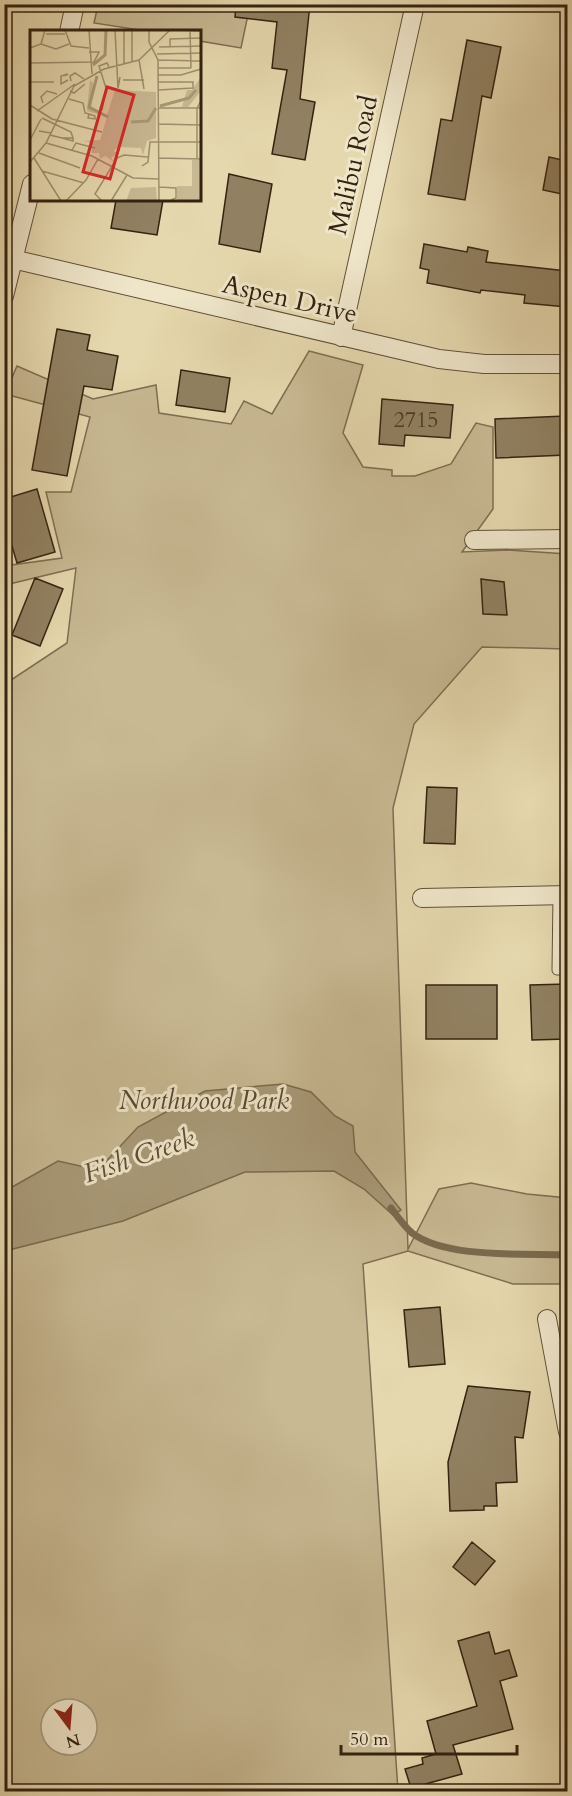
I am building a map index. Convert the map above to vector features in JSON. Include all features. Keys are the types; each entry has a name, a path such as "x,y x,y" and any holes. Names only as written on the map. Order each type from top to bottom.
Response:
{"street":[{"path":"69,30 75,4"},
{"name":"Malibu Road","path":"341,337 416,4"},
{"path":"4,296 9,258 30,190"},
{"name":"Aspen Drive","path":"9,258 438,359 484,364 567,364"},
{"path":"474,540 567,539"},
{"path":"422,898 563,895"},
{"path":"547,1319 567,1432"}],"lane":[{"path":"563,895 557,970 567,970"}],"green space":[{"path":"98,5 250,5 241,48 201,41 201,30 140,30 94,23"},
{"name":"Northwood Park","path":"309,351 363,365 343,433 363,467 392,470 392,476 415,476 451,464 476,423 493,427 493,509 462,552 507,550 567,554 567,649 482,647 414,724 393,808 408,1249 439,1189 471,1183 527,1194 568,1198 567,1284 513,1284 408,1251 363,1264 398,1791 5,1791 5,684 67,643 76,568 5,585 4,566 62,558 46,492 71,492 90,417 5,394 17,366 93,399 156,385 159,413 231,424 244,401 272,414"}],"water":[{"path":"283,1084 311,1092 335,1116 353,1126 355,1152 401,1210 393,1215 364,1189 334,1171 245,1172 123,1221 5,1251 5,1191 58,1161 98,1170 138,1127 205,1091"}],"building":[{"path":"236,4 310,4 300,99 315,102 305,160 272,154 287,70 272,68 277,22 235,17"},
{"path":"467,40 501,47 491,98 482,96 465,200 428,194 441,119 452,121"},
{"path":"549,157 567,161 567,195 543,190"},
{"path":"229,174 272,184 260,252 219,244"},
{"path":"116,201 163,201 157,235 111,228"},
{"path":"424,244 467,252 468,247 488,251 486,262 567,271 567,307 524,303 525,295 481,290 480,293 427,283 429,270 420,268"},
{"path":"57,329 90,335 87,350 118,356 112,390 84,386 67,476 32,470"},
{"path":"181,370 230,378 225,412 176,405"},
{"path":"382,399 453,405 450,438 405,435 404,446 379,444"},
{"path":"565,416 566,455 496,458 495,419"},
{"path":"37,489 55,552 17,563 4,519 4,499"},
{"path":"35,578 63,589 40,646 12,635"},
{"path":"481,579 504,582 507,615 483,614"},
{"path":"427,787 457,788 455,844 424,843"},
{"path":"567,984 567,1039 532,1040 530,985"},
{"path":"426,985 497,985 497,1039 426,1039"},
{"path":"440,1307 445,1364 409,1367 404,1310"},
{"path":"468,1386 530,1392 523,1438 515,1437 517,1482 496,1483 497,1506 484,1506 484,1510 450,1511 448,1462"},
{"path":"472,1542 495,1561 475,1585 453,1567"},
{"path":"489,1632 495,1654 509,1650 517,1676 500,1681 513,1729 453,1745 462,1774 411,1788 405,1769 423,1764 422,1758 436,1754 427,1721 477,1706 458,1641"}],"waterway":[{"name":"Fish Creek","path":"391,1208 412,1233 445,1247 487,1253 568,1255"}]}
